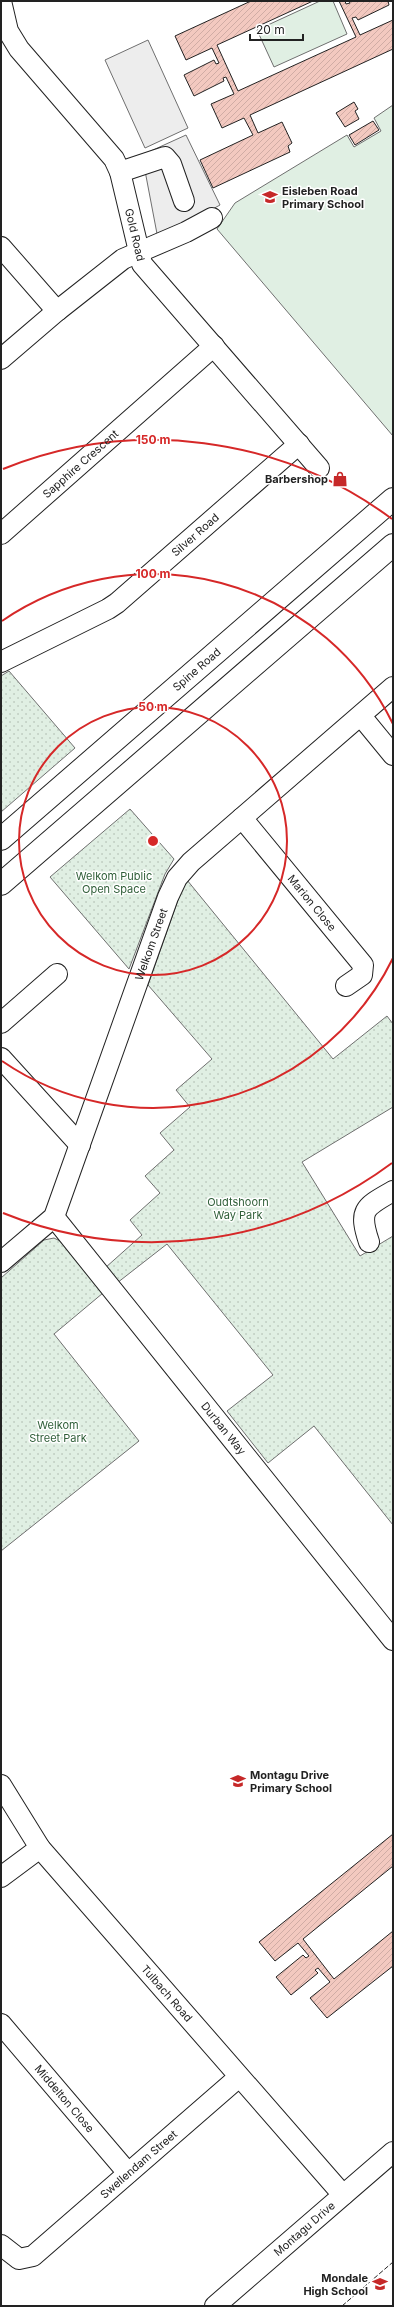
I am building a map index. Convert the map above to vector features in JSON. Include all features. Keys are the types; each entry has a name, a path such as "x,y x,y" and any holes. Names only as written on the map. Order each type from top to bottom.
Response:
{"main road":[{"name":"Spine Road","path":"1,839 393,500"},
{"path":"1,884 393,545"}],"street":[{"name":"Gold Road","path":"1,1 8,31 19,49 114,159 120,172 137,252 142,264 319,468"},
{"path":"120,172 165,157 171,164 184,201"},
{"path":"1,360 106,271 137,252 186,232 212,218"},
{"path":"1,247 57,311"},
{"name":"Sapphire Crescent","path":"1,534 214,346"},
{"name":"Silver Road","path":"1,662 112,606 299,444"},
{"name":"Welkom Street","path":"2,1259 54,1217 171,889 177,878 191,862 393,687"},
{"path":"360,716 393,755"},
{"name":"Marion Close","path":"242,818 363,965 362,975 346,986"},
{"path":"1,1023 57,974"},
{"path":"1,1058 80,1145"},
{"path":"368,1242 363,1222 365,1211 377,1200 393,1190"},
{"name":"Durban Way","path":"54,1217 391,1634"},
{"name":"Tulbach Road","path":"1,1785 40,1848 343,2195"},
{"path":"1,1877 40,1848"},
{"name":"Middelton Close","path":"1,2024 128,2172"},
{"name":"Swellendam Street","path":"1,2246 19,2259 28,2258 38,2253 128,2172 239,2077"},
{"name":"Montagu Drive","path":"215,2306 393,2152"}],"green space":[{"path":"320,1 333,1 347,34 274,67 257,30"},
{"path":"393,105 393,436 217,229 235,203 347,135 354,147 381,131 374,118"},
{"path":"9,671 75,748 1,812 1,676"},
{"name":"Welkom Public Open Space","path":"130,809 174,859 165,874 129,969 50,877"},
{"name":"Oudtshoorn Way Park","path":"187,880 333,1059 387,1016 393,1024 393,1107 302,1162 360,1256 393,1236 393,1525 314,1426 268,1463 227,1411 273,1375 167,1244 117,1283 105,1268 142,1235 130,1220 160,1193 145,1176 174,1150 160,1133 190,1107 176,1090 212,1059 148,985 184,883"},
{"name":"Welkom Street Park","path":"54,1238 62,1242 103,1293 54,1334 139,1441 1,1551 1,1278 44,1240"}],"shaded area":[{"path":"148,40 188,128 145,148 105,60"},
{"path":"186,135 220,205 158,239 142,155"}],"building":[{"path":"251,1 313,1 217,45 238,91 356,37 339,1 345,1 346,4 350,3 349,1 388,1 389,5 358,20 356,17 352,18 360,35 393,20 393,49 250,115 258,133 282,122 292,143 288,146 290,152 213,188 200,160 253,135 244,118 222,128 211,104 234,94 226,77 223,78 224,81 194,96 184,75 214,60 216,64 219,63 212,48 186,60 175,36"},
{"path":"354,102 358,109 355,111 359,119 345,127 336,113"},
{"path":"373,121 379,130 355,145 349,135"},
{"path":"393,1834 393,1866 303,1939 334,1979 393,1931 393,1966 327,2018 310,1998 330,1982 318,1968 315,1970 318,1973 291,1995 276,1977 303,1955 306,1958 309,1956 298,1943 275,1961 259,1942"}],"fence":[{"path":"342,2306 393,2262"}],"place":[{"name":"Eisleben Road Primary School","path":"270,197"},
{"name":"Barbershop","path":"340,479"},
{"name":"Montagu Drive Primary School","path":"238,1781"},
{"name":"Mondale High School","path":"380,2284"}]}
